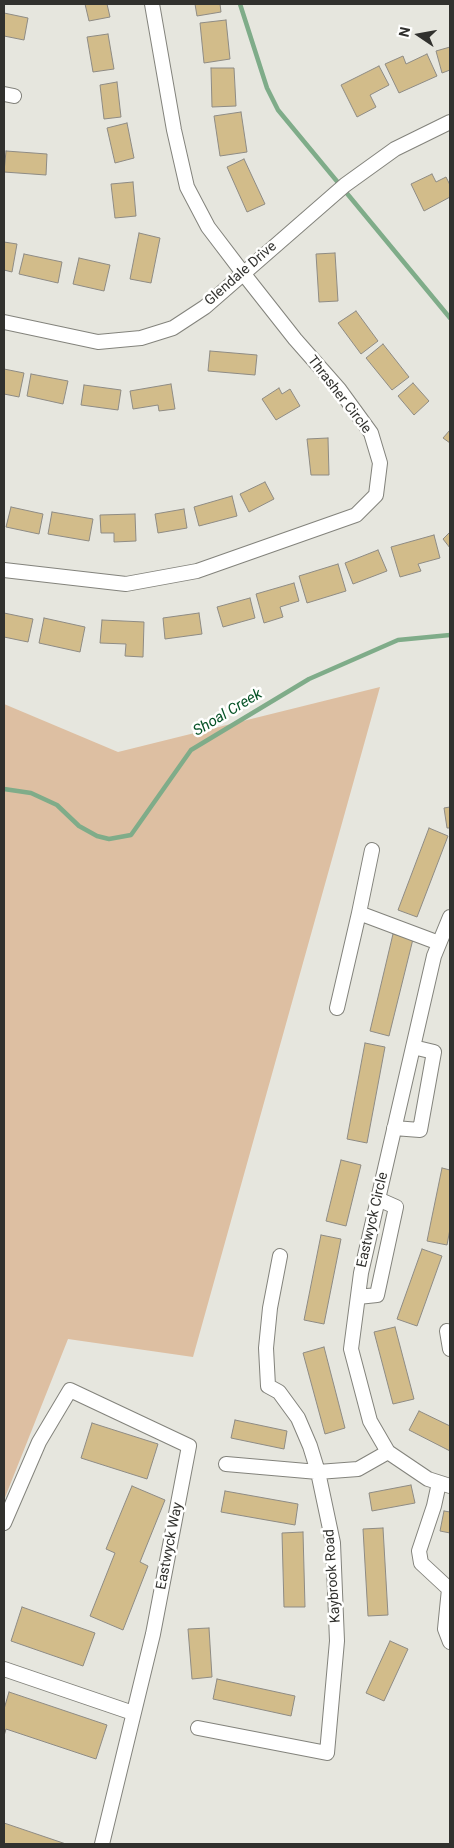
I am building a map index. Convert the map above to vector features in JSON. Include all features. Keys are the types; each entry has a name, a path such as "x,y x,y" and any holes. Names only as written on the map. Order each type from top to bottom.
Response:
{"street":[{"name":"Thrasher Circle","path":"4,570 126,584 197,571 356,515 376,495 380,464 371,433 339,389 295,339 208,227 187,187 174,130 152,4"},
{"name":"Glendale Drive","path":"4,322 98,342 141,338 173,328 205,307 345,185 395,148 450,122"},
{"path":"337,1008 372,850"},
{"path":"359,913 440,943"},
{"name":"Eastwyck Circle","path":"444,1484 428,1479 388,1452 370,1421 351,1349 361,1273 394,1128 434,956 450,917"},
{"path":"394,1128 420,1130 434,1052 413,1047"},
{"path":"358,1298 377,1295 396,1206 378,1199"},
{"name":"Kaybrook Road","path":"198,1728 327,1753 337,1641 333,1543 318,1472 310,1446 298,1418 279,1392 268,1386 266,1348 270,1308 280,1256"},
{"path":"447,1331 450,1349"},
{"name":"Eastwyck Way","path":"4,1523 39,1442 70,1390 189,1446 154,1625 102,1844"},
{"path":"226,1464 318,1472 358,1469 388,1452"},
{"path":"444,1484 434,1506 419,1551 422,1563 449,1588 445,1629 450,1642"},
{"path":"4,1669 133,1713"}],"shaded area":[{"path":"380,687 193,1357 68,1339 4,1500 4,704 118,752"}],"building":[{"path":"85,4 107,4 110,17 89,21"},
{"path":"195,4 220,4 221,12 197,16"},
{"path":"4,13 28,18 24,40 4,36"},
{"path":"226,20 230,59 204,63 200,23"},
{"path":"108,34 114,69 93,72 87,37"},
{"path":"450,47 450,70 442,73 436,51"},
{"path":"427,54 437,76 399,93 385,64 403,56 406,64"},
{"path":"379,66 389,85 370,95 376,107 357,117 341,85"},
{"path":"211,68 234,68 236,106 212,107"},
{"path":"117,82 121,117 104,119 100,85"},
{"path":"241,112 247,152 220,156 214,116"},
{"path":"127,123 134,158 115,163 107,128"},
{"path":"6,151 47,154 46,175 4,172"},
{"path":"244,159 265,204 247,212 227,167"},
{"path":"432,174 436,182 446,177 450,185 450,197 424,211 411,184"},
{"path":"133,182 136,216 115,218 111,184"},
{"path":"139,233 160,238 151,283 130,279"},
{"path":"4,242 17,244 12,272 4,270"},
{"path":"335,253 338,301 319,302 316,254"},
{"path":"24,254 62,262 58,283 19,274"},
{"path":"79,258 110,265 104,291 73,284"},
{"path":"356,311 378,341 361,354 338,323"},
{"path":"383,344 409,377 392,390 366,358"},
{"path":"210,351 257,355 255,375 208,371"},
{"path":"4,369 24,373 19,397 4,394"},
{"path":"31,374 68,381 63,404 27,396"},
{"path":"413,383 429,401 414,415 398,396"},
{"path":"171,384 175,409 159,411 158,405 133,409 130,391"},
{"path":"84,385 121,390 118,410 81,405"},
{"path":"279,388 282,394 290,389 300,406 276,420 262,399"},
{"path":"450,430 450,443 443,438"},
{"path":"328,438 329,475 311,475 307,439"},
{"path":"265,482 274,499 249,512 240,494"},
{"path":"232,496 237,516 199,526 194,507"},
{"path":"11,507 43,514 39,534 6,527"},
{"path":"184,509 187,528 158,533 155,514"},
{"path":"52,512 93,519 89,541 48,534"},
{"path":"135,514 136,541 114,542 114,533 101,533 100,515"},
{"path":"450,532 450,548 443,539"},
{"path":"434,535 440,558 418,564 421,571 400,577 391,547"},
{"path":"378,550 387,571 353,584 345,563"},
{"path":"338,564 346,591 307,603 299,576"},
{"path":"294,583 299,601 280,607 283,617 264,623 256,594"},
{"path":"250,598 255,618 223,627 217,607"},
{"path":"4,613 33,619 28,642 4,637"},
{"path":"199,613 202,634 165,639 163,618"},
{"path":"44,618 85,627 80,652 39,643"},
{"path":"102,620 144,622 143,657 125,656 126,644 100,643"},
{"path":"450,807 450,828 447,828 444,808"},
{"path":"429,828 448,836 417,917 398,910"},
{"path":"393,934 413,939 389,1036 370,1031"},
{"path":"365,1043 385,1047 367,1143 347,1139"},
{"path":"341,1160 361,1165 346,1226 326,1221"},
{"path":"442,1168 450,1170 450,1229 447,1245 427,1241"},
{"path":"321,1235 341,1239 324,1324 304,1320"},
{"path":"422,1249 442,1256 417,1326 397,1319"},
{"path":"395,1327 414,1399 393,1404 374,1332"},
{"path":"324,1347 345,1428 325,1434 303,1353"},
{"path":"419,1411 450,1426 450,1451 409,1430"},
{"path":"235,1420 287,1431 284,1449 231,1438"},
{"path":"92,1423 158,1444 147,1479 81,1458"},
{"path":"411,1485 415,1503 372,1511 369,1493"},
{"path":"132,1486 165,1500 140,1562 148,1566 123,1630 90,1616 115,1553 106,1549"},
{"path":"225,1491 298,1504 295,1525 221,1512"},
{"path":"444,1511 450,1512 450,1533 440,1531"},
{"path":"383,1528 388,1615 368,1616 363,1529"},
{"path":"303,1532 305,1607 284,1607 282,1533"},
{"path":"22,1607 95,1633 83,1666 11,1641"},
{"path":"209,1628 212,1677 192,1679 188,1629"},
{"path":"390,1641 408,1649 384,1701 366,1693"},
{"path":"217,1679 295,1696 291,1716 213,1699"},
{"path":"9,1692 107,1725 96,1759 6,1729 4,1736 4,1709"},
{"path":"4,1823 66,1844 4,1844"}],"waterway":[{"path":"240,4 267,88 278,110 450,318"},
{"name":"Shoal Creek","path":"4,789 31,793 57,805 79,826 97,836 109,839 131,835 191,750 309,679 398,640 450,635"}]}
